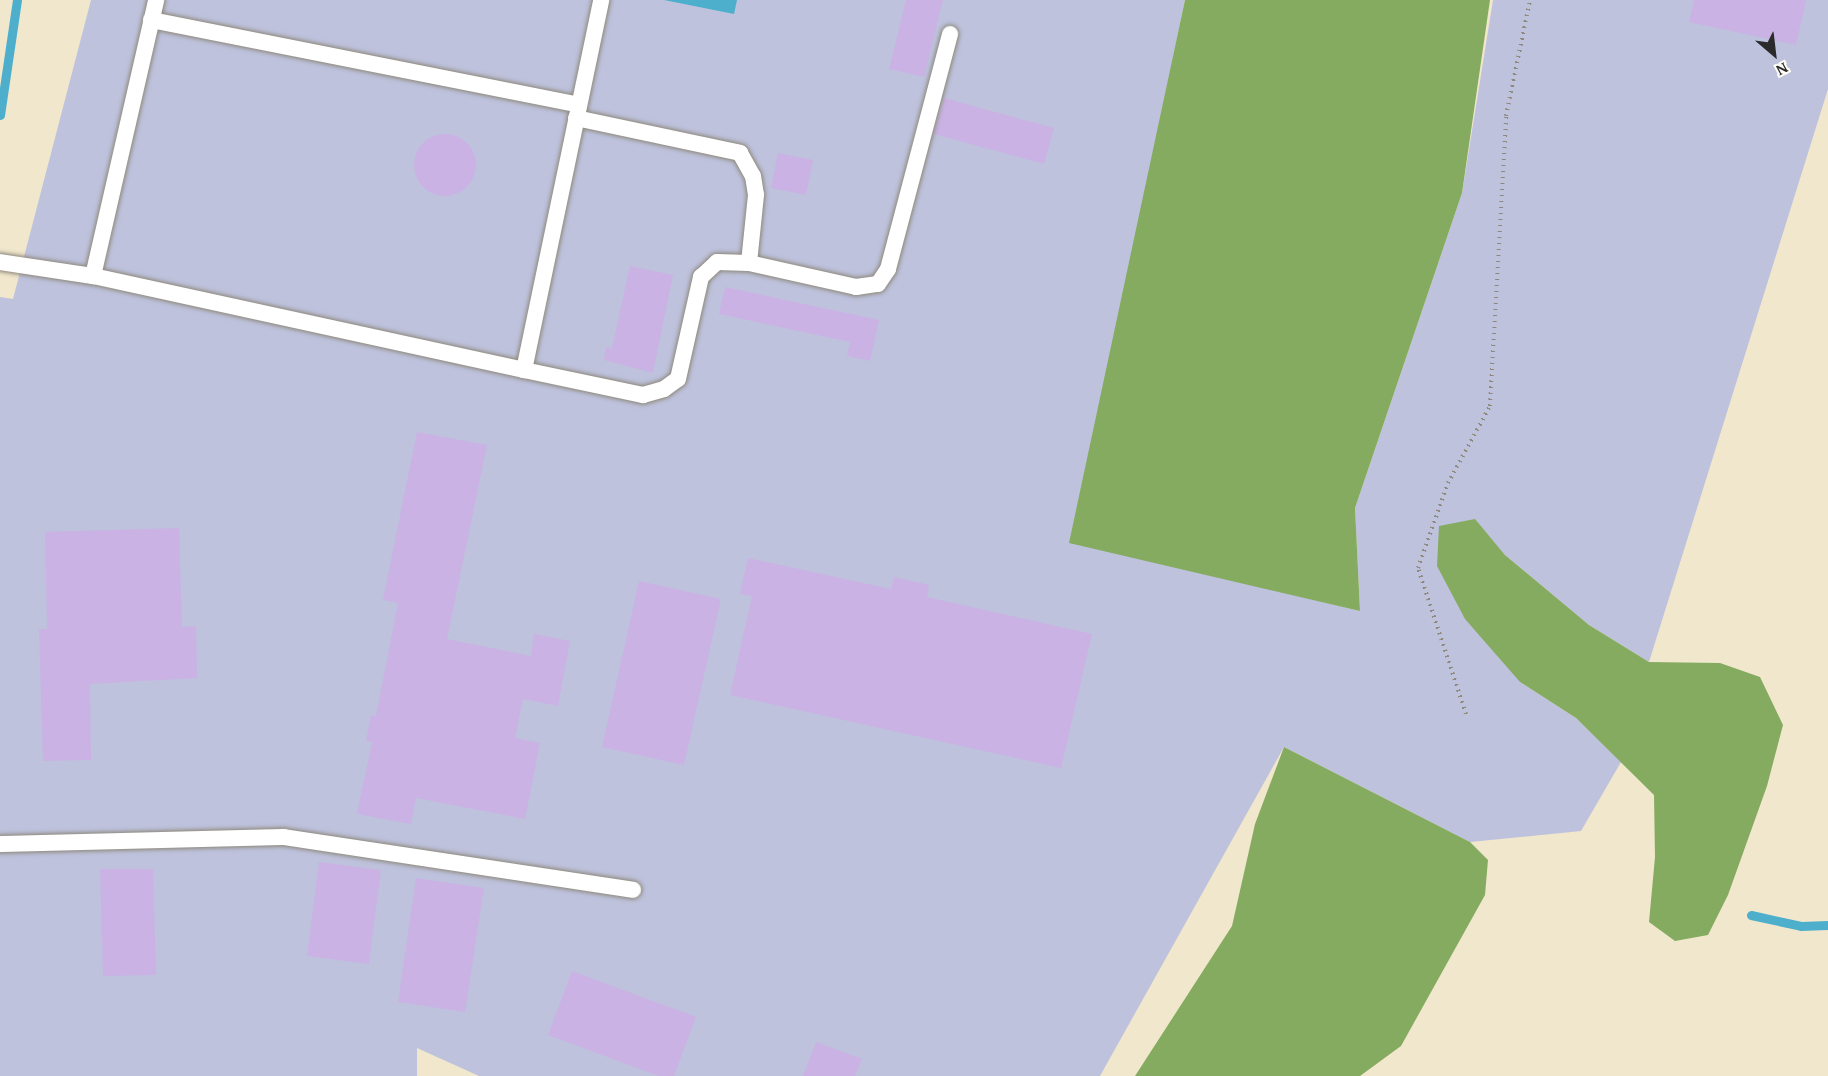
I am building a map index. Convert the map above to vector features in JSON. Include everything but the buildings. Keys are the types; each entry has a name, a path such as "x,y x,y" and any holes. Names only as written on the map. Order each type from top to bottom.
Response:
{"lane":[{"path":"93,276 156,0"},
{"path":"524,370 601,0"},
{"path":"151,20 578,112 740,153 753,176 756,195 748,263"},
{"path":"0,262 93,276 643,395 664,389 678,380 701,277 717,262 748,263 856,287 878,284 888,269 950,34"},
{"path":"0,844 284,837 633,890"}],"path":[{"path":"1466,714 1418,568 1448,483 1490,406 1506,116 1530,0"}],"shaded area":[{"path":"91,0 1185,0 1072,541 1360,611 1355,508 1462,193 1493,0 1828,0 1828,89 1649,662 1589,625 1505,555 1475,520 1520,682 1576,718 1621,762 1581,831 1470,842 1284,747 1100,1076 479,1076 417,1048 417,1076 0,1076 0,297 13,299"}],"green space":[{"path":"1185,0 1490,0 1462,193 1355,508 1360,611 1069,543"},
{"path":"1475,519 1505,555 1589,625 1649,662 1720,663 1760,677 1783,725 1767,786 1728,895 1708,935 1675,941 1649,922 1655,857 1654,795 1576,718 1520,682 1465,619 1437,566 1439,526"},
{"path":"1284,747 1470,842 1488,860 1485,895 1401,1046 1360,1076 1135,1076 1232,926 1255,824"}],"water":[{"path":"664,0 737,0 734,14"}],"waterway":[{"path":"0,115 17,0"},
{"path":"1751,915 1801,926 1828,925"}]}
